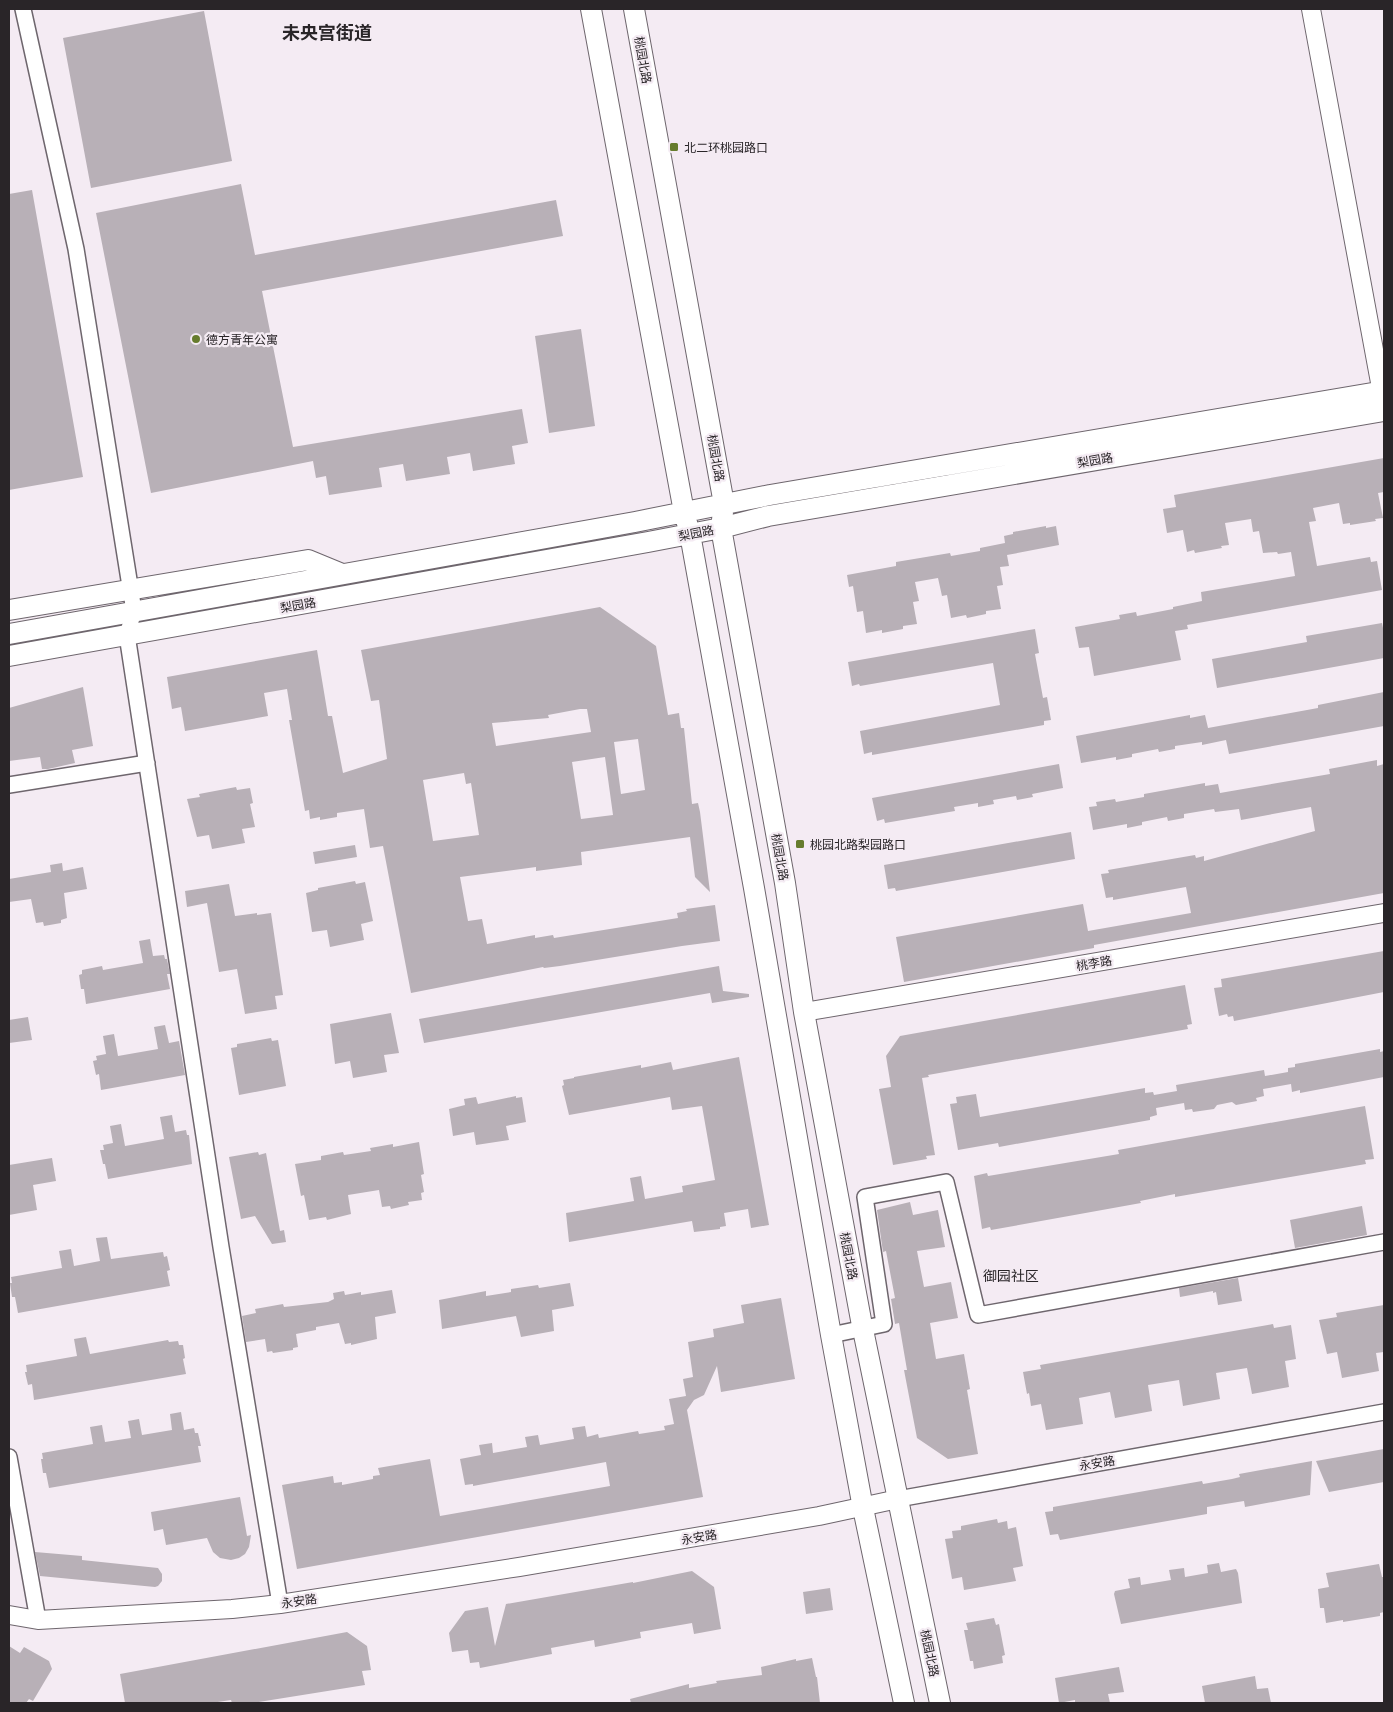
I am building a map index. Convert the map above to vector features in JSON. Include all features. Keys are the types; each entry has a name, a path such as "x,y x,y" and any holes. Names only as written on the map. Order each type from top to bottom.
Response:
{"main road":[{"path":"591,9 753,880 863,1508 904,1703"},
{"name":"桃园北路","path":"634,9 724,504 721,528 782,865 804,1012 863,1328 940,1703"},
{"name":"梨园路","path":"9,634 724,504 1383,396"},
{"name":"梨园路","path":"9,656 690,534 768,516 1384,411"},
{"path":"9,610 308,560 342,574"}],"street":[{"path":"22,9 76,249 134,611 127,635 221,1247 280,1604"},
{"path":"1311,9 1383,396"},
{"path":"9,785 147,763"},
{"name":"桃李路","path":"804,1012 1384,913"},
{"path":"831,1334 884,1324 865,1197 946,1182 978,1315 1384,1242"},
{"name":"永安路","path":"9,1614 38,1620 232,1609 280,1604 519,1567 863,1508 898,1499 1384,1412"},
{"path":"9,1457 38,1620"}],"building":[{"path":"204,11 232,161 91,188 63,38"},
{"name":"德方青年公寓","path":"241,184 255,255 556,200 563,236 262,291 293,447 522,409 528,443 512,446 515,464 473,471 470,453 447,457 450,474 406,481 403,464 379,468 382,487 329,495 326,476 316,478 313,461 151,493 96,213"},
{"path":"32,190 83,477 9,490 9,194"},
{"path":"581,329 595,426 549,433 535,336"},
{"path":"1384,458 1384,492 1378,493 1383,518 1350,525 1350,523 1343,524 1339,503 1313,508 1316,521 1309,522 1317,566 1370,557 1371,562 1377,561 1382,590 1187,625 1188,629 1175,631 1181,660 1094,676 1089,647 1079,648 1075,627 1120,619 1119,615 1136,612 1137,616 1202,601 1201,592 1295,576 1291,552 1278,554 1277,552 1263,553 1259,531 1253,532 1251,519 1225,523 1229,545 1195,553 1194,550 1187,552 1183,530 1167,533 1163,509 1176,507 1174,495"},
{"path":"1046,526 1046,528 1056,526 1059,545 1007,555 1009,566 1000,567 1003,585 997,586 1001,609 986,611 986,614 967,618 966,615 951,618 947,595 942,596 938,578 915,582 919,601 913,602 917,624 903,626 903,629 882,633 882,630 866,633 863,611 857,612 853,586 849,587 847,575 896,566 896,562 950,553 951,556 980,551 980,548 1005,543 1004,536 1013,534 1013,532"},
{"path":"600,607 656,646 668,715 679,713 681,728 684,728 692,804 698,803 700,812 710,892 695,877 690,837 581,852 582,865 536,871 536,867 460,877 468,921 482,919 487,944 535,935 535,938 553,935 554,938 678,918 677,913 687,911 686,909 715,905 720,941 543,967 411,993 383,846 370,848 364,809 337,813 337,817 320,820 320,817 310,819 309,810 305,811 289,720 292,720 287,689 264,693 268,716 185,731 181,707 172,709 167,677 317,650 328,716 332,716 343,773 387,759 379,700 371,701 361,650","holes":["587,709 591,732 496,746 492,723 549,718 548,715","638,739 645,790 621,794 614,742","605,757 613,815 581,819 572,762","464,773 466,784 471,783 479,835 433,841 423,780"]},
{"path":"1382,623 1384,628 1384,658 1217,688 1212,659 1307,642 1306,636"},
{"path":"1035,629 1039,653 1035,654 1043,698 1047,697 1051,720 1044,721 1044,725 872,755 872,752 864,754 860,731 1000,705 993,663 852,686 848,662"},
{"path":"83,687 93,746 72,750 75,763 48,769 42,769 40,757 9,761 9,708"},
{"path":"1384,692 1384,726 1229,754 1226,740 1202,745 1202,742 1175,746 1175,749 1159,752 1158,749 1132,754 1132,757 1116,760 1116,757 1081,763 1076,736 1190,715 1190,718 1205,715 1208,728 1318,708 1318,705"},
{"path":"1377,760 1377,766 1384,764 1384,893 1094,945 1094,948 904,982 896,937 1083,904 1088,931 1191,913 1186,887 1113,900 1113,897 1106,898 1101,874 1109,873 1108,870 1195,855 1196,858 1204,856 1204,861 1315,831 1311,807 1241,820 1239,809 1215,812 1214,809 1184,814 1184,818 1168,821 1167,817 1142,822 1142,825 1127,828 1127,824 1093,830 1089,807 1097,806 1096,802 1115,799 1116,802 1144,797 1144,794 1205,783 1205,786 1218,784 1220,793 1330,774 1329,769"},
{"path":"1059,764 1063,788 1032,794 1033,797 1017,800 1016,796 993,800 994,804 978,807 978,803 954,807 955,811 885,823 884,819 877,821 872,798"},
{"path":"236,787 237,790 250,788 253,803 250,804 255,827 242,829 245,843 212,849 209,835 197,837 187,799 200,797 199,794"},
{"path":"1071,832 1075,859 896,891 895,888 888,889 884,865"},
{"path":"355,845 357,857 315,864 313,852"},
{"path":"62,863 63,871 83,867 87,889 64,893 67,918 61,920 61,923 44,926 43,922 36,923 31,899 9,902 9,879 51,872 50,865"},
{"path":"355,881 356,884 365,882 373,921 361,924 364,940 330,947 327,930 312,932 306,893 318,890 318,888"},
{"path":"229,884 235,916 271,913 283,995 275,996 277,1009 245,1014 237,969 219,972 207,903 187,907 185,891"},
{"path":"150,939 153,956 164,955 165,959 167,959 170,989 86,1004 84,989 81,989 79,975 82,974 82,970 102,966 103,970 143,963 139,941"},
{"path":"1384,951 1384,992 1234,1021 1233,1016 1228,1017 1227,1014 1219,1016 1214,988 1222,987 1221,979"},
{"path":"719,966 723,991 749,994 749,997 712,1003 710,993 424,1043 419,1019"},
{"path":"1185,985 1192,1024 1187,1025 1188,1029 928,1075 929,1077 922,1078 935,1155 926,1156 927,1159 893,1165 879,1089 891,1087 886,1056 900,1036"},
{"path":"391,1013 399,1053 384,1055 387,1072 353,1078 350,1061 335,1064 330,1024"},
{"path":"28,1017 32,1040 9,1043 9,1020"},
{"path":"165,1025 169,1043 179,1041 185,1075 101,1090 99,1074 96,1075 93,1061 97,1060 96,1056 106,1054 103,1036 114,1034 118,1056 158,1049 154,1027"},
{"path":"271,1038 272,1041 278,1040 286,1086 239,1095 231,1048 237,1047 237,1044"},
{"path":"1380,1049 1380,1052 1384,1051 1384,1077 1300,1093 1300,1090 1292,1092 1291,1084 1263,1089 1264,1096 1256,1098 1257,1101 1236,1105 1232,1102 1217,1105 1214,1109 1193,1112 1192,1109 1185,1110 1184,1103 1156,1108 1157,1115 1150,1117 1150,1120 999,1147 998,1143 958,1150 950,1104 957,1103 956,1097 976,1094 980,1117 1145,1088 1145,1093 1153,1092 1154,1095 1177,1091 1176,1085 1264,1070 1265,1076 1288,1072 1288,1068 1295,1067 1295,1064"},
{"path":"739,1057 769,1225 751,1228 748,1209 724,1213 726,1226 720,1227 720,1229 694,1232 692,1221 569,1242 566,1213 634,1201 630,1178 641,1176 645,1199 683,1192 682,1186 715,1180 702,1106 672,1110 670,1097 569,1115 562,1086 564,1085 563,1080 641,1065 641,1068 671,1062 673,1070"},
{"path":"516,1096 516,1098 522,1097 526,1122 506,1126 509,1140 476,1145 474,1132 453,1136 449,1109 465,1105 464,1099 476,1097 478,1104"},
{"path":"1365,1106 1374,1159 1365,1160 1366,1164 1175,1197 1175,1194 1140,1201 1141,1203 991,1230 990,1227 982,1229 974,1176 987,1173 988,1176 1119,1154 1118,1150"},
{"path":"172,1115 175,1132 186,1130 187,1135 189,1135 192,1164 108,1179 100,1150 104,1150 103,1145 113,1143 110,1126 121,1124 125,1146 164,1139 160,1117"},
{"path":"419,1142 424,1174 421,1175 424,1192 421,1193 422,1200 408,1202 409,1205 391,1209 390,1206 382,1207 379,1190 348,1195 351,1214 327,1220 326,1217 309,1220 304,1195 301,1196 295,1164 321,1160 321,1156 343,1152 344,1155 371,1151 370,1148 393,1144 393,1147"},
{"path":"258,1152 259,1155 266,1153 280,1231 284,1230 286,1242 272,1244 255,1216 241,1219 229,1157"},
{"path":"52,1158 56,1181 33,1185 37,1210 9,1215 9,1165"},
{"path":"910,1202 913,1215 938,1210 945,1247 917,1251 924,1287 951,1282 958,1318 930,1323 936,1359 964,1354 970,1389 967,1390 978,1454 948,1459 917,1438 904,1370 907,1370 899,1323 895,1324 891,1299 895,1298 886,1251 883,1252 877,1210"},
{"path":"1362,1206 1367,1235 1295,1248 1290,1220"},
{"path":"107,1237 111,1259 163,1252 164,1257 167,1256 170,1270 167,1271 170,1286 18,1313 15,1297 12,1297 11,1277 62,1268 59,1251 71,1249 74,1266 100,1261 96,1238"},
{"path":"1238,1278 1242,1301 1218,1305 1216,1292 1213,1293 1213,1291 1180,1297 1179,1288"},
{"path":"570,1283 574,1306 552,1310 554,1331 521,1337 516,1316 442,1329 439,1300 486,1291 486,1296 511,1292 511,1289 538,1285 539,1288"},
{"path":"392,1290 396,1313 375,1317 377,1339 351,1345 351,1343 345,1344 339,1323 316,1327 316,1330 296,1334 298,1347 293,1348 293,1350 267,1352 265,1339 246,1342 242,1316 256,1313 255,1309 283,1304 284,1307 328,1302 334,1299 333,1293 344,1291 345,1295 361,1292 361,1295"},
{"path":"781,1298 795,1379 721,1392 717,1366 704,1395 694,1400 687,1410 703,1497 297,1569 282,1485 333,1476 334,1483 342,1482 342,1485 373,1479 373,1476 380,1475 378,1468 430,1459 440,1516 610,1486 606,1462 473,1486 473,1484 465,1485 460,1459 481,1455 479,1445 492,1443 493,1453 527,1447 525,1437 538,1435 540,1445 574,1439 572,1428 585,1426 587,1437 598,1434 599,1438 638,1431 639,1434 665,1430 664,1426 674,1424 669,1399 686,1396 683,1379 693,1377 688,1342 714,1337 713,1329 744,1323 741,1305"},
{"path":"1384,1305 1384,1352 1376,1353 1379,1371 1342,1378 1337,1352 1327,1354 1319,1320 1337,1317 1336,1313"},
{"path":"1273,1324 1274,1328 1291,1325 1296,1359 1285,1361 1289,1387 1252,1394 1247,1368 1216,1373 1220,1399 1183,1406 1179,1380 1148,1385 1152,1411 1115,1418 1110,1392 1079,1398 1083,1424 1046,1430 1041,1404 1031,1406 1029,1393 1027,1394 1023,1372 1041,1369 1040,1365"},
{"path":"86,1337 90,1354 168,1340 169,1342 178,1341 179,1345 183,1345 186,1374 34,1400 32,1384 28,1385 25,1372 27,1372 26,1365 77,1356 74,1339"},
{"path":"181,1412 184,1430 194,1428 195,1433 198,1433 201,1446 198,1446 201,1462 49,1488 46,1473 43,1473 42,1453 93,1444 90,1427 102,1425 105,1442 131,1438 128,1421 139,1419 142,1435 172,1430 170,1414"},
{"path":"1384,1449 1384,1482 1329,1492 1316,1461"},
{"path":"1312,1461 1310,1495 1245,1507 1244,1501 1207,1507 1207,1514 1060,1540 1058,1534 1050,1535 1045,1512 1053,1511 1053,1507 1202,1481 1203,1484 1232,1479 1240,1477 1239,1474"},
{"path":"240,1497 247,1536 251,1535 249,1547 245,1554 239,1558 231,1560 220,1558 213,1552 207,1538 166,1545 163,1529 154,1531 151,1512"},
{"path":"997,1519 998,1523 1007,1521 1008,1529 1016,1527 1023,1566 1013,1568 1016,1581 964,1590 962,1577 952,1579 945,1539 953,1538 952,1531 961,1530 961,1526"},
{"path":"35,1552 82,1556 82,1560 158,1568 162,1574 162,1581 155,1587 40,1576"},
{"path":"1219,1563 1221,1572 1236,1569 1242,1603 1121,1624 1114,1594 1115,1591 1130,1588 1128,1579 1140,1577 1141,1585 1171,1580 1169,1570 1184,1568 1185,1577 1208,1573 1207,1565"},
{"path":"1379,1564 1382,1577 1384,1577 1384,1612 1380,1613 1380,1616 1326,1623 1324,1608 1320,1608 1318,1589 1329,1587 1326,1573"},
{"path":"692,1571 714,1587 721,1629 694,1634 692,1623 640,1632 641,1638 595,1647 594,1640 551,1648 552,1654 480,1668 479,1662 470,1663 468,1650 452,1652 449,1633 465,1611 488,1607 495,1646 506,1604 633,1583"},
{"path":"830,1588 833,1610 806,1614 803,1592"},
{"path":"994,1618 996,1625 999,1624 1005,1655 1002,1656 1003,1663 974,1669 973,1661 970,1661 964,1630 968,1630 966,1623"},
{"path":"347,1632 367,1646 371,1670 362,1671 365,1685 252,1703 232,1703 231,1700 211,1703 125,1703 120,1674"},
{"path":"9,1646 20,1653 24,1647 49,1661 52,1669 33,1701 29,1699 26,1703 9,1703"},
{"path":"812,1658 817,1677 820,1703 631,1703 630,1699 689,1684 689,1688 717,1683 716,1681 762,1675 761,1667 796,1659 796,1661"},
{"path":"1119,1667 1124,1692 1108,1694 1110,1703 1075,1703 1075,1700 1059,1703 1055,1678"},
{"path":"1255,1676 1257,1689 1268,1688 1271,1703 1205,1703 1202,1686"}],"place":[{"name":"北二环桃园路口","path":"674,147"},
{"name":"德方青年公寓","path":"196,339"},
{"name":"桃园北路梨园路口","path":"800,844"}],"district":[{"name":"未央宫街道","path":"327,32"},
{"name":"御园社区","path":"1011,1275"}]}
